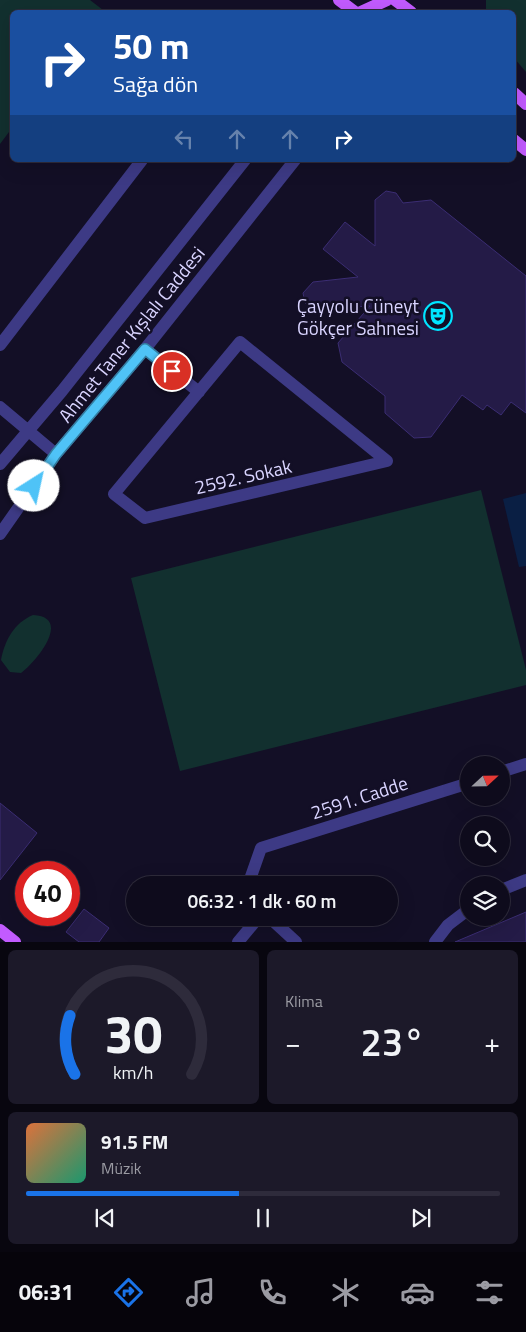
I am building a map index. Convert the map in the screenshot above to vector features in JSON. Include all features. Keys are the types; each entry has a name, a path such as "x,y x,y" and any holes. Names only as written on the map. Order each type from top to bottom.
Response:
{"main road":[{"path":"339,0 352,10"},
{"path":"365,10 387,0"},
{"path":"393,0 408,10"},
{"path":"516,96 526,104"},
{"path":"516,142 526,150"},
{"path":"0,930 15,942"}],"street":[{"path":"0,345 140,162"},
{"name":"Ahmet Taner Kışlalı Caddesi","path":"0,464 62,391 243,162"},
{"name":"Ahmet Taner Kışlalı Caddesi","path":"0,534 56,454 145,349 289,162"},
{"name":"2592. Sokak","path":"240,342 388,461 145,518 114,494 199,392 240,342"},
{"path":"145,349 199,392"},
{"path":"0,407 56,454"},
{"path":"510,769 526,764"},
{"name":"2591. Cadde","path":"251,876 261,848 460,785"},
{"path":"510,886 526,880"},
{"path":"435,942 448,925 460,916"},
{"path":"238,942 251,926"},
{"path":"279,926 296,942"}],"green space":[{"path":"0,0 90,0 103,10 10,10 10,131 0,144"},
{"path":"486,0 526,0 526,72 516,60 516,10 486,10"},
{"path":"481,490 526,670 526,685 180,771 131,578"},
{"path":"33,615 45,618 50,623 51,631 48,641 35,660 21,673 10,672 1,660 5,646 16,627 26,618"}],"water":[{"path":"526,493 526,566 519,567 503,499"}],"building":[{"name":"Çayyolu Cüneyt Gökçer Sahnesi","path":"386,191 396,193 403,203 431,200 526,276 526,413 511,402 501,415 487,405 483,410 462,395 431,437 414,438 385,413 385,396 342,362 338,343 370,306 317,309 305,303 303,293 313,282 358,277 323,249 345,222 375,246 375,200"},
{"path":"0,803 37,833 0,880"},
{"path":"84,909 109,928 99,942 79,942 66,932 71,926 80,926 80,914"},
{"path":"526,912 526,942 455,942 493,926 510,926 510,919"}],"place":[{"name":"Çayyolu Cüneyt Gökçer Sahnesi","path":"438,316"}],"route":[{"path":"34,486 56,454 145,349 172,371"}]}
